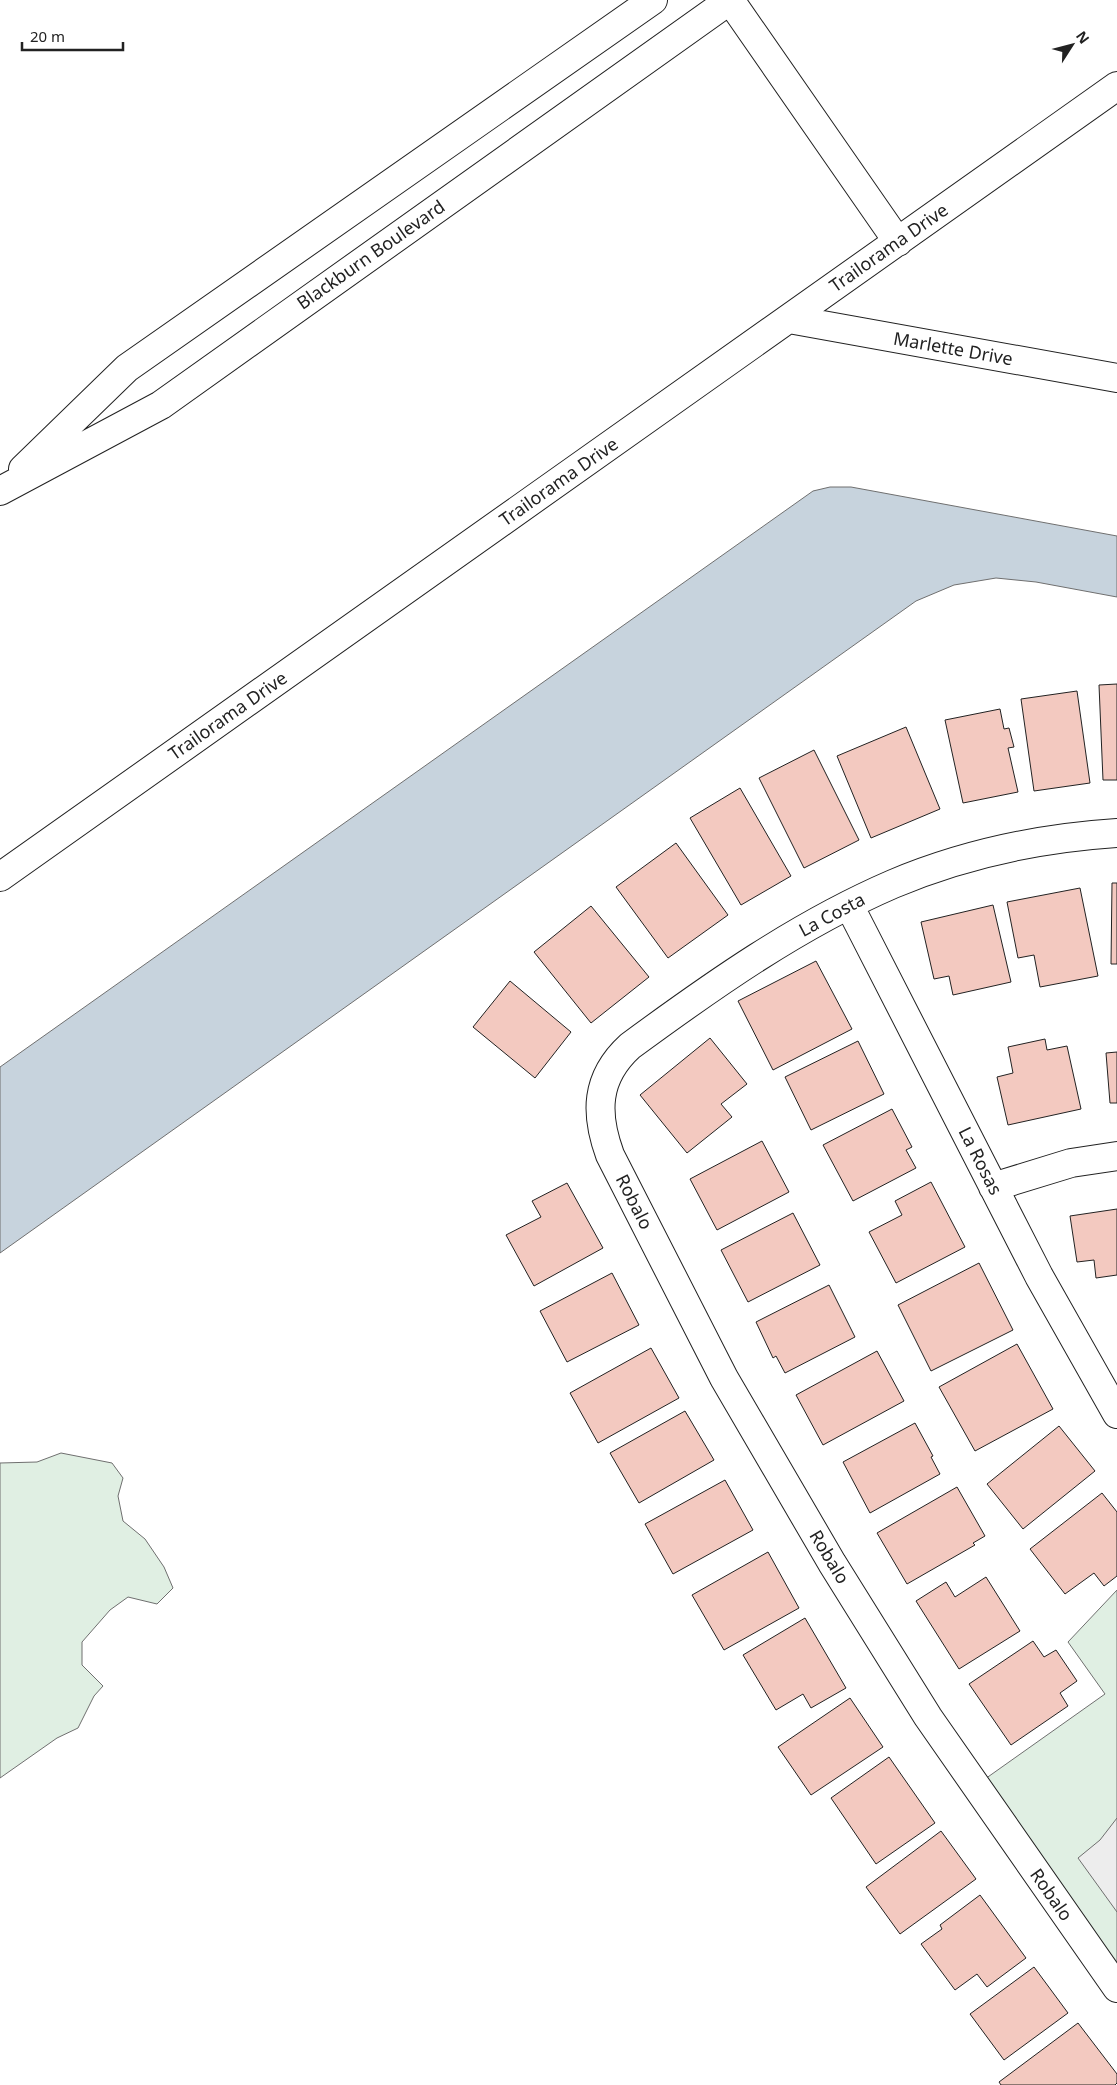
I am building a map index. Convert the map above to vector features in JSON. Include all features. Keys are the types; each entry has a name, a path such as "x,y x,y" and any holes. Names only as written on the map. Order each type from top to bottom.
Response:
{"street":[{"name":"Blackburn Boulevard","path":"0,491 127,368 653,0"},
{"name":"Blackburn Boulevard","path":"0,491 161,405 730,0"},
{"path":"730,0 898,242"},
{"name":"Trailorama Drive","path":"0,877 1117,86"},
{"name":"Marlette Drive","path":"789,319 1117,378"},
{"name":"La Costa","path":"601,1096 612,1067 620,1055 630,1046 764,953 849,905 894,884 942,866 995,851 1043,841 1117,833"},
{"name":"La Rosas","path":"849,905 1039,1276 1117,1414"},
{"name":"Robalo","path":"601,1096 599,1108 600,1123 610,1155 729,1387 832,1563 928,1717 1117,1988"},
{"path":"993,1187 1071,1163 1117,1156"}],"green space":[{"path":"61,1453 112,1463 123,1478 118,1496 123,1521 145,1539 164,1567 173,1588 157,1604 128,1597 110,1610 82,1642 82,1665 103,1686 94,1696 78,1728 57,1738 0,1778 0,1463 37,1462"},
{"path":"1117,1590 1117,1970 985,1779 1105,1694 1068,1642"}],"shaded area":[{"path":"830,487 851,487 1117,536 1117,597 1036,582 996,578 954,585 916,601 0,1253 0,1067 813,491"},
{"path":"1117,1818 1117,1912 1078,1858 1100,1840"}],"building":[{"path":"1117,684 1117,780 1103,780 1099,685"},
{"path":"1077,691 1090,783 1034,791 1021,699"},
{"path":"1000,709 1004,729 1009,728 1014,747 1008,748 1018,792 963,803 945,720"},
{"path":"906,727 940,809 871,838 837,756"},
{"path":"814,750 859,840 804,868 759,778"},
{"path":"740,788 791,876 741,905 690,818"},
{"path":"676,843 728,915 668,958 616,887"},
{"path":"1112,883 1117,883 1117,964 1111,964"},
{"path":"1080,888 1098,976 1040,987 1034,955 1018,958 1007,902"},
{"path":"993,905 1011,982 953,995 949,976 934,979 921,922"},
{"path":"591,906 649,977 591,1023 534,952"},
{"path":"816,961 852,1029 773,1070 738,1001"},
{"path":"510,981 571,1032 535,1078 473,1027"},
{"path":"710,1038 747,1084 721,1104 732,1117 687,1153 640,1095"},
{"path":"1045,1039 1047,1050 1067,1046 1081,1109 1008,1125 997,1077 1013,1073 1008,1047"},
{"path":"858,1041 884,1094 811,1130 785,1077"},
{"path":"1117,1052 1117,1103 1110,1103 1106,1053"},
{"path":"892,1109 912,1147 906,1150 916,1168 853,1201 823,1145"},
{"path":"762,1141 789,1192 717,1230 690,1179"},
{"path":"931,1182 965,1247 896,1283 869,1232 902,1215 895,1201"},
{"path":"567,1183 603,1248 534,1286 506,1235 541,1217 532,1201"},
{"path":"1117,1209 1117,1275 1096,1278 1094,1260 1077,1262 1070,1216"},
{"path":"793,1213 820,1265 748,1302 721,1250"},
{"path":"979,1263 1013,1330 931,1371 898,1305"},
{"path":"612,1273 639,1325 567,1362 540,1311"},
{"path":"829,1285 855,1337 785,1373 776,1356 773,1358 756,1322"},
{"path":"1017,1344 1053,1409 975,1451 939,1387"},
{"path":"651,1348 679,1398 598,1443 570,1393"},
{"path":"877,1351 904,1401 823,1445 796,1395"},
{"path":"685,1411 714,1460 639,1503 610,1453"},
{"path":"915,1423 933,1456 931,1457 940,1474 870,1513 843,1462"},
{"path":"1059,1426 1095,1471 1023,1529 987,1484"},
{"path":"725,1480 753,1530 673,1574 645,1524"},
{"path":"957,1487 985,1536 973,1543 975,1545 907,1584 877,1533"},
{"path":"1102,1493 1117,1512 1117,1576 1104,1586 1094,1573 1065,1594 1030,1549"},
{"path":"768,1552 799,1608 724,1650 692,1595"},
{"path":"986,1577 1020,1631 959,1669 916,1601 946,1582 955,1597"},
{"path":"805,1618 846,1688 811,1708 803,1694 776,1710 743,1655"},
{"path":"1033,1641 1044,1657 1056,1650 1077,1681 1060,1693 1068,1706 1011,1745 969,1684"},
{"path":"850,1698 883,1747 811,1795 778,1747"},
{"path":"889,1757 935,1823 876,1864 831,1798"},
{"path":"941,1831 976,1879 900,1934 866,1887"},
{"path":"980,1895 1026,1958 987,1987 977,1974 955,1990 921,1944 942,1929 940,1925"},
{"path":"1034,1967 1068,2013 1004,2060 970,2014"},
{"path":"1078,2023 1117,2074 1117,2083 1115,2085 1001,2085 999,2082"}]}
